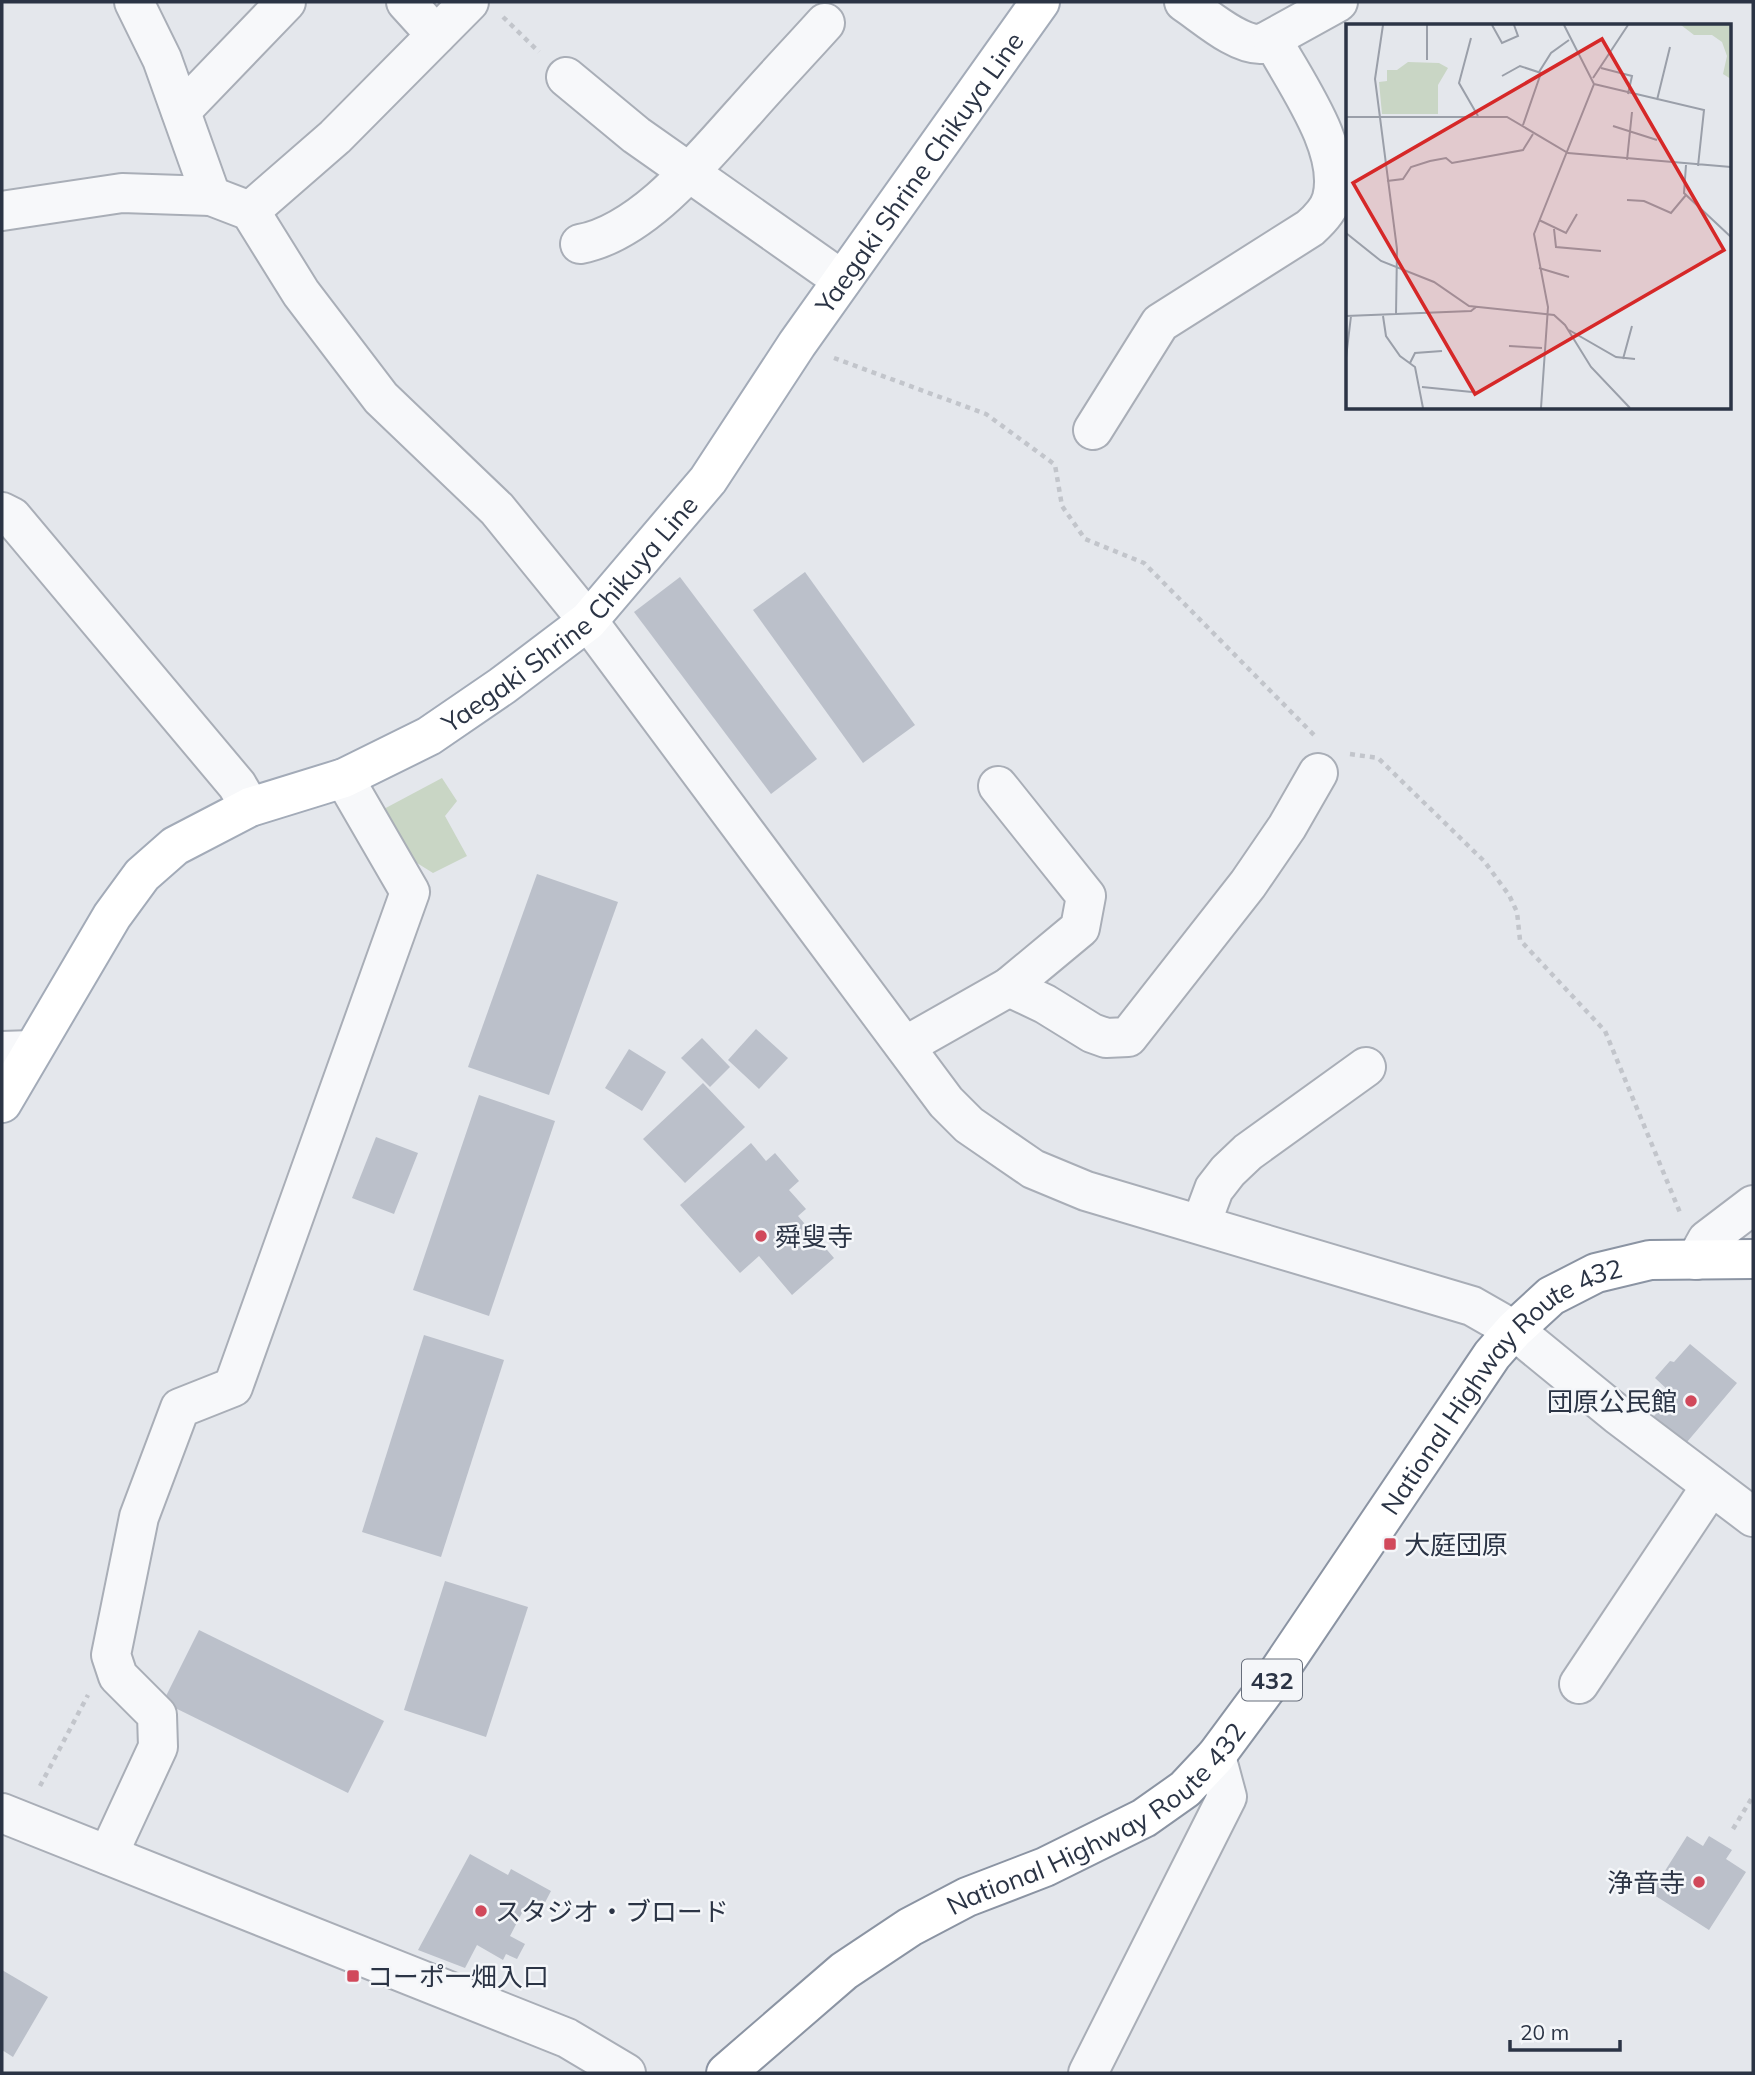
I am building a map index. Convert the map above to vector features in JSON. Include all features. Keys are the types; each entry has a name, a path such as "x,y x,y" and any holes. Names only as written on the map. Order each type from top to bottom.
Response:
{"main road":[{"name":"Yaegaki Shrine Chikuya Line","path":"2,1102 17,1051 142,875 175,846 250,807 344,778 429,736 502,686 588,621 708,480 842,280 1040,2"},
{"name":"National Highway Route 432","path":"726,2073 844,1970 910,1927 967,1897 1045,1867 1144,1818 1185,1789 1216,1756 1279,1671 1492,1355 1514,1330 1551,1296 1595,1272 1650,1260 1753,1259"}],"street":[{"path":"134,2 162,59 211,196"},
{"path":"181,111 286,2"},
{"path":"406,2 436,36"},
{"path":"1184,2 1241,41 1252,45 1262,44 1338,2"},
{"path":"250,211 335,137 436,36 483,6"},
{"path":"580,244 597,241 623,226 690,174 825,23"},
{"path":"1093,430 1160,323 1310,228 1319,220 1332,199 1332,165 1322,131 1272,39"},
{"path":"566,77 636,135 842,280"},
{"path":"2,211 122,194 211,196 250,211 301,293 382,398 497,509 588,621 946,1102 970,1125 1033,1170 1086,1191 1472,1306 1514,1330 1618,1415 1753,1517"},
{"path":"2,512 12,517 237,785 250,807"},
{"path":"1009,987 1045,1004 1092,1033 1107,1038 1128,1037 1248,884 1287,827 1318,773"},
{"path":"108,1855 158,1747 157,1715 118,1676 111,1655 139,1517 180,1408 233,1387 410,892 344,778"},
{"path":"905,1046 1009,987 1080,928 1086,896 998,786"},
{"path":"1201,1224 1214,1189 1228,1171 1248,1152 1366,1067"},
{"path":"1696,1260 1707,1240 1753,1205"},
{"path":"1579,1684 1711,1486"},
{"path":"1088,2073 1227,1797 1216,1756"},
{"path":"11,1817 567,2038 626,2073"}],"path":[{"path":"483,6 566,77"},
{"path":"11,1817 62,1746 94,1681 115,1667"},
{"path":"1733,1829 1753,1796"}],"green space":[{"path":"442,778 457,801 445,816 467,856 433,873 409,858 382,810"}],"building":[{"path":"805,572 915,725 863,763 753,610"},
{"path":"680,577 817,759 771,794 634,612"},
{"path":"537,874 618,902 549,1095 468,1067"},
{"path":"756,1029 788,1058 759,1089 728,1060"},
{"path":"702,1038 730,1067 710,1087 681,1058"},
{"path":"629,1049 666,1072 642,1111 605,1088"},
{"path":"703,1083 745,1127 685,1183 643,1139"},
{"path":"479,1095 555,1121 489,1316 413,1290"},
{"path":"376,1137 418,1153 394,1214 352,1198"},
{"name":"舜叟寺","path":"751,1143 766,1161 775,1153 799,1181 789,1190 806,1209 798,1216 834,1258 792,1295 759,1256 740,1273 680,1205"},
{"path":"424,1335 504,1360 441,1557 362,1532"},
{"name":"団原公民館","path":"1690,1344 1737,1383 1687,1442 1682,1438 1679,1443 1651,1419 1656,1414 1652,1411 1669,1391 1655,1378"},
{"path":"445,1581 528,1607 486,1737 404,1710"},
{"path":"199,1630 384,1721 348,1793 163,1702"},
{"name":"浄音寺","path":"1687,1836 1703,1846 1709,1836 1732,1850 1726,1859 1746,1872 1709,1930 1651,1893"},
{"name":"スタジオ・ブロード","path":"470,1854 508,1875 511,1869 551,1891 539,1914 525,1907 510,1936 525,1944 517,1959 506,1954 503,1960 477,1945 465,1968 418,1950"},
{"path":"2,1970 48,1997 13,2057 2,2050"}],"place":[{"name":"舜叟寺","path":"761,1236"},
{"name":"団原公民館","path":"1691,1401"},
{"name":"大庭団原","path":"1390,1544"},
{"name":"浄音寺","path":"1699,1882"},
{"name":"スタジオ・ブロード","path":"481,1911"},
{"name":"コーポ一畑入口","path":"353,1976"}]}
